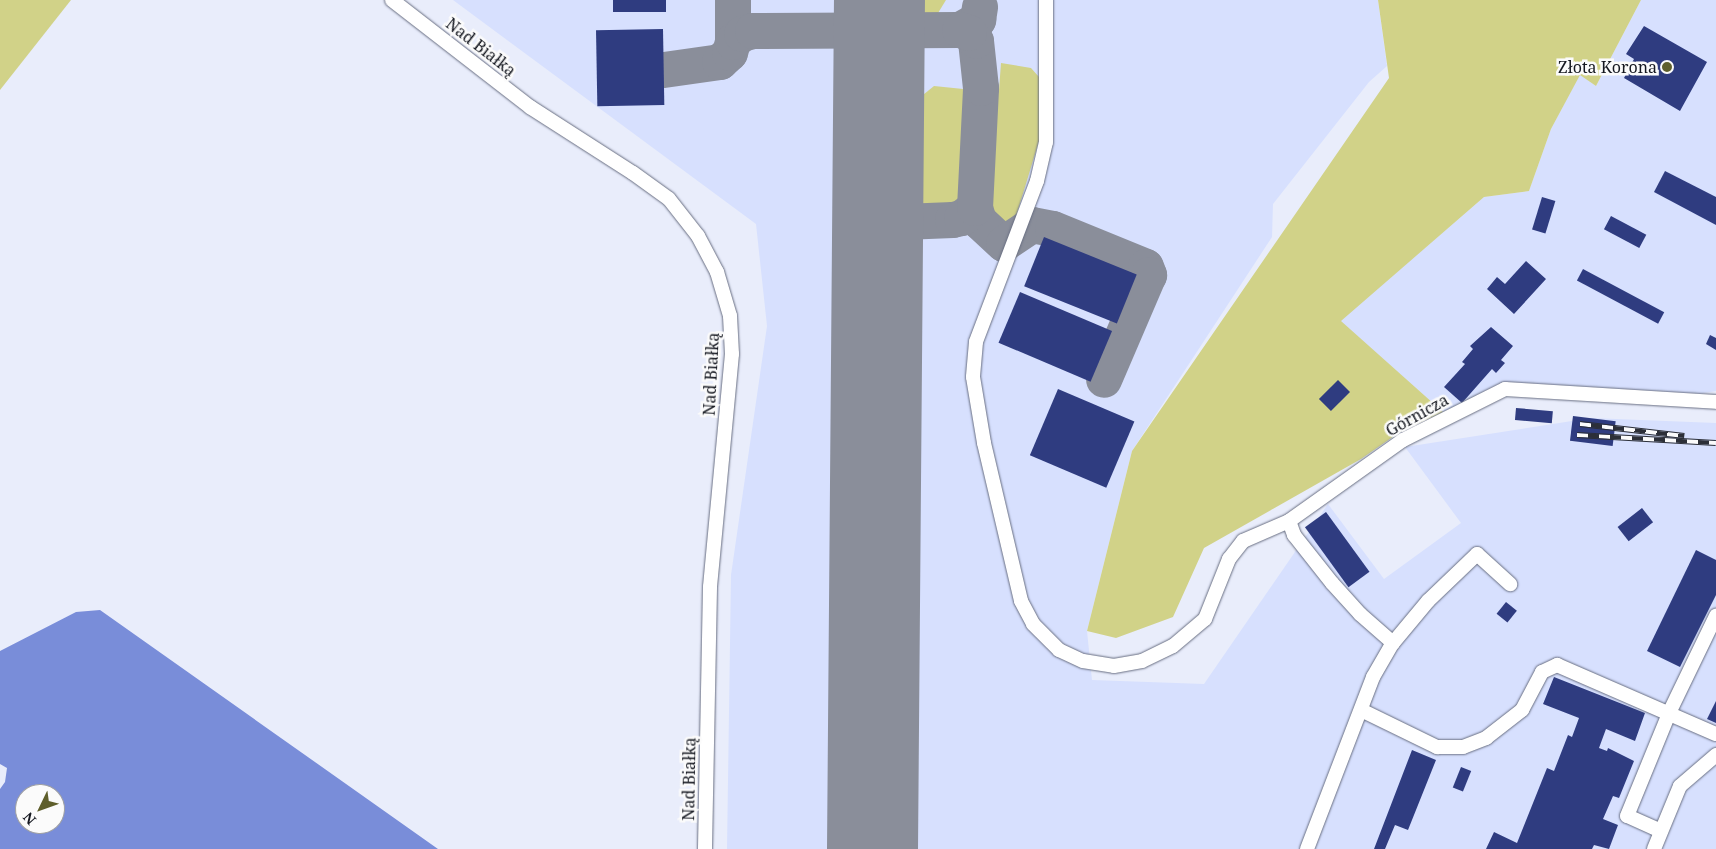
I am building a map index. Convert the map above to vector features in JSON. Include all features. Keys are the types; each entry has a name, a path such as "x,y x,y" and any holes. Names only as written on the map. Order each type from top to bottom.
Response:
{"street":[{"name":"Nad Białką","path":"392,0 530,107 633,172 669,200 698,236 717,272 730,316 732,354 710,587 705,849"},
{"name":"Górnicza","path":"1046,0 1046,142 1037,181 976,342 973,376 984,443 1021,601 1033,624 1059,650 1083,661 1108,665 1130,664 1162,652 1184,638 1205,619 1237,546 1248,537 1289,521 1403,440 1505,389 1716,402"},
{"path":"1289,521 1294,535 1332,583 1360,614 1393,643"},
{"path":"1306,849 1373,677 1393,643 1428,601 1477,554 1510,584"},
{"path":"1661,831 1627,816 1670,711 1716,616"},
{"path":"1360,710 1438,747 1463,747 1486,738 1515,715 1542,672 1557,665 1670,711 1716,734"},
{"path":"1654,849 1680,786 1716,755"}],"shaded area":[{"path":"453,0 1378,0 1387,66 1369,82 1273,204 1272,237 1132,451 1087,631 1092,680 1204,684 1328,504 1384,579 1461,523 1405,447 1591,418 1716,423 1716,849 727,849 731,575 767,326 756,224"},
{"path":"1641,0 1716,0 1716,391 1698,394 1502,384 1443,412 1340,321 1484,197 1529,191 1551,129 1580,74 1596,86"}],"green space":[{"path":"0,0 71,0 0,90"},
{"path":"919,0 946,0 935,18 927,20 921,16"},
{"path":"1378,0 1641,0 1596,86 1580,75 1551,129 1529,191 1484,197 1341,321 1443,412 1400,432 1361,459 1204,548 1173,617 1116,638 1087,631 1132,451 1389,78"},
{"path":"1001,63 1031,68 1039,77 1039,141 1011,233 995,227 987,215 984,189 986,88 999,90"},
{"path":"934,86 973,90 971,187 965,206 919,209 918,99"}],"water":[{"path":"100,610 438,849 0,849 0,789 5,782 7,768 0,764 0,651 76,612"}],"building":[{"path":"613,0 666,0 666,12 613,12"},
{"name":"Złota Korona","path":"1644,26 1707,62 1680,111 1624,78 1634,59 1626,54"},
{"path":"663,29 664,105 597,106 596,30"},
{"path":"1665,171 1716,197 1716,225 1654,192"},
{"path":"1542,197 1555,201 1545,234 1532,230"},
{"path":"1611,216 1646,235 1639,248 1604,229"},
{"path":"1044,237 1137,274 1117,324 1024,286"},
{"path":"1526,261 1546,279 1514,314 1487,289 1497,277 1505,284"},
{"path":"1583,269 1664,312 1658,324 1577,280"},
{"path":"1020,292 1112,331 1091,382 999,343"},
{"path":"1491,327 1513,346 1501,360 1505,363 1496,373 1492,369 1462,403 1444,387 1465,364 1462,362 1473,349 1470,346"},
{"path":"1710,335 1716,338 1716,350 1706,344"},
{"path":"1338,380 1350,392 1331,411 1319,399"},
{"path":"1058,389 1134,421 1106,488 1030,455"},
{"path":"1516,408 1553,411 1552,423 1515,420"},
{"path":"1573,416 1616,421 1613,446 1570,441"},
{"path":"1642,508 1653,522 1629,541 1618,527"},
{"path":"1326,512 1369,572 1348,587 1305,527"},
{"path":"1696,550 1716,560 1716,595 1680,667 1647,651"},
{"path":"1506,602 1517,611 1507,622 1497,614"},
{"path":"1554,677 1645,713 1635,741 1606,729 1599,748 1607,751 1608,748 1634,761 1619,798 1613,796 1603,819 1618,825 1609,849 1594,845 1592,849 1486,849 1494,832 1517,843 1547,768 1554,771 1568,735 1572,737 1579,718 1543,704"},
{"path":"1716,701 1716,723 1707,719"},
{"path":"1412,750 1436,760 1408,830 1395,825 1385,849 1374,849"},
{"path":"1461,767 1471,771 1463,792 1453,787"}],"taxiway":[{"path":"733,0 733,42"},
{"path":"664,70 720,62 730,53 733,42 742,34 753,31 960,30 978,20 980,7"},
{"path":"878,223 953,220 962,218 975,208 981,88 976,41 969,33 960,30"},
{"path":"975,208 979,221 1004,244 1032,225 1053,229 1146,267 1149,275 1104,380"}],"runway":[{"path":"872,849 879,0"}],"railway":[{"path":"1580,424 1684,436"},
{"path":"1577,435 1716,443"}],"place":[{"name":"Złota Korona","path":"1667,67"}]}
